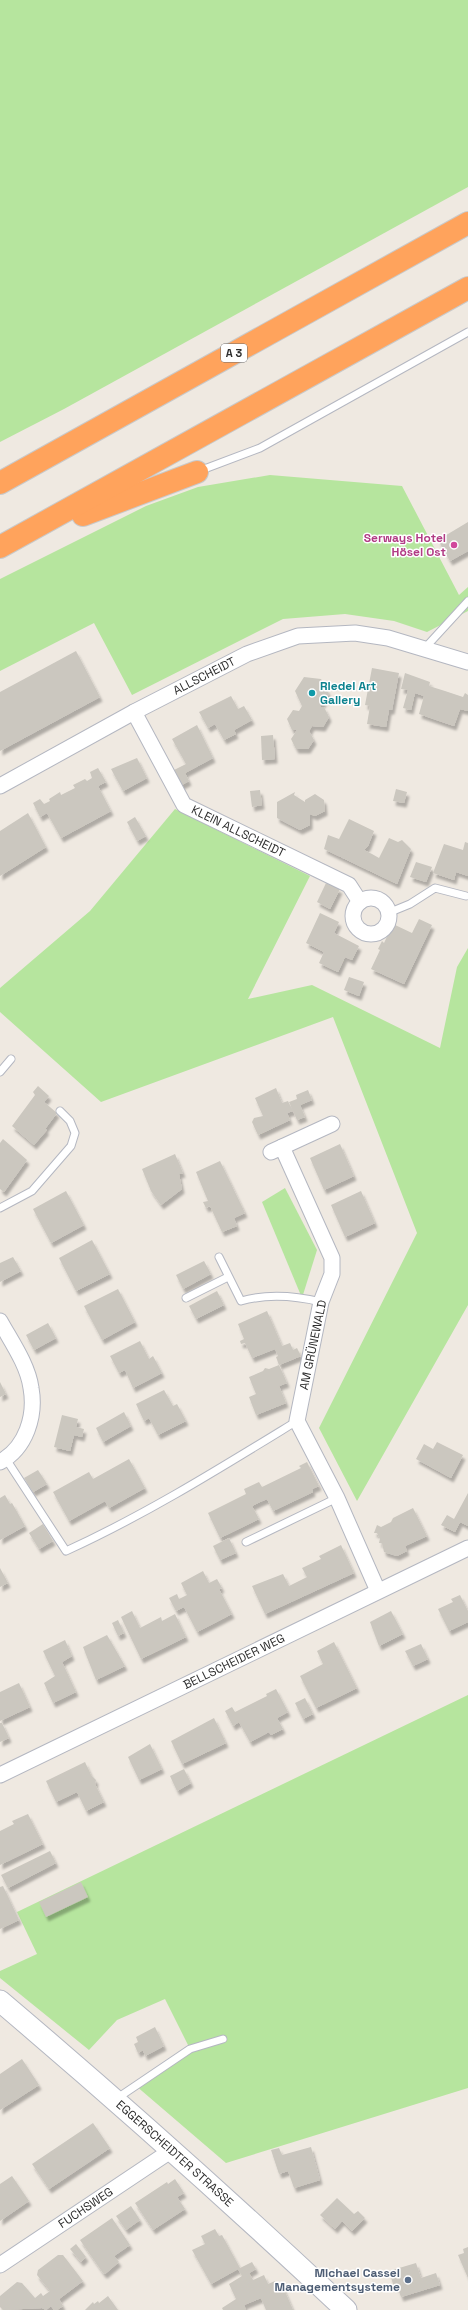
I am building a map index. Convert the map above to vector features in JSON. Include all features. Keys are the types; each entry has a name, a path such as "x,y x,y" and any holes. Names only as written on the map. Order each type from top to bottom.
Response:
{"highway":[{"name":"A 3","path":"0,483 468,223"},
{"path":"7,544 468,288"},
{"path":"7,544 197,472"}],"street":[{"name":"ALLSCHEIDT","path":"0,786 134,712 247,654 298,636 355,633 388,638 468,662"},
{"name":"KLEIN ALLSCHEIDT","path":"134,712 184,805 349,885 360,902"},
{"path":"366,898 377,899 385,905 388,913 387,922 382,929 371,934 358,928 354,922 353,913 360,902 366,898"},
{"name":"AM GRÜNEWALD","path":"297,1421 321,1302 332,1274 332,1258 276,1149 332,1124"},
{"path":"0,1321 23,1365 31,1387 32,1407 29,1427 20,1446 3,1460"},
{"path":"297,1421 336,1498 378,1591"},
{"name":"BELLSCHEIDER WEG","path":"0,1775 468,1548"},
{"name":"EGGERSCHEIDTER STRASSE","path":"0,2001 116,2099 248,2218 346,2310"},
{"name":"FUCHSWEG","path":"0,2265 172,2150"}],"lane":[{"path":"197,472 260,448 468,332"},
{"path":"425,648 468,601"},
{"path":"388,913 410,904 435,888 466,896"},
{"path":"0,1072 11,1059"},
{"path":"0,1208 32,1191 71,1146 75,1133 70,1121 60,1111"},
{"path":"219,1257 241,1301 253,1298 271,1297 306,1298 321,1302"},
{"path":"186,1298 228,1277"},
{"path":"3,1460 66,1551 116,1528 165,1501 297,1421"},
{"path":"246,1542 336,1498"},
{"path":"116,2099 190,2049 223,2039"}],"green space":[{"path":"0,0 468,0 468,187 64,409 0,442"},
{"path":"270,475 402,486 459,595 468,587 468,611 427,632 394,621 345,614 283,619 132,695 94,623 0,671 0,579 146,506 198,487"},
{"path":"175,809 310,876 248,999 312,985 440,1048 457,967 468,948 468,1305 357,1501 319,1428 417,1233 333,1017 101,1102 0,1012 0,988 90,911"},
{"path":"285,1188 317,1250 302,1298 262,1202"},
{"path":"468,1695 468,2088 226,2163 135,2085 190,2049 165,1999 117,2020 89,2050 0,1978 0,1971 37,1954 17,1912"}],"building":[{"name":"Serways Hotel Hösel Ost","path":"468,522 468,551 450,561 438,540"},
{"path":"76,651 100,697 0,751 0,692"},
{"path":"372,668 399,673 392,710 389,710 386,727 367,724 370,706 365,705"},
{"path":"405,673 430,682 429,686 463,697 465,693 468,695 468,711 460,709 454,726 419,714 424,696 415,693 411,710 403,708 408,690 401,689"},
{"path":"304,677 321,679 329,694 320,707 324,707 329,717 323,727 312,726 309,731 314,740 308,749 296,749 291,739 297,730 292,730 287,719 293,710 299,711 302,706 295,691"},
{"path":"231,696 238,709 244,706 252,720 234,730 236,734 224,740 215,724 208,728 199,712"},
{"path":"197,725 213,758 185,773 189,781 180,786 172,771 186,764 172,739"},
{"path":"273,735 275,759 262,760 261,736"},
{"path":"137,758 147,778 123,791 111,769"},
{"path":"98,768 106,782 98,786 111,811 61,838 47,813 40,817 33,803 40,799 44,804 60,792 61,795 75,788 73,785 85,779 87,781 92,778 90,772"},
{"path":"396,789 407,792 404,803 393,801"},
{"path":"260,790 262,805 252,807 250,791"},
{"path":"295,792 294,795 305,802 305,800 315,794 324,800 325,811 315,816 310,814 310,825 300,830 277,818 277,802"},
{"path":"28,813 46,847 0,876 0,831"},
{"path":"135,817 146,836 137,841 127,822"},
{"path":"349,819 374,831 368,846 364,850 379,858 389,838 398,842 402,840 411,849 397,884 324,849 328,835 339,839"},
{"path":"465,842 468,843 468,876 456,872 454,880 433,873 444,844 463,850"},
{"path":"416,862 432,867 426,882 410,877"},
{"path":"326,883 340,889 330,909 317,902"},
{"path":"320,913 339,922 334,933 359,946 352,960 345,957 338,972 319,963 324,952 306,943"},
{"path":"419,919 432,925 404,984 371,969 380,950 378,949 382,941 384,943 393,924 412,933"},
{"path":"349,977 364,982 359,996 344,990"},
{"path":"38,1086 49,1096 44,1102 57,1113 45,1129 47,1130 34,1145 12,1126 35,1095 33,1092"},
{"path":"276,1088 282,1103 288,1101 293,1111 287,1113 290,1120 258,1135 252,1122 254,1118 263,1116 255,1098"},
{"path":"308,1090 312,1100 300,1105 305,1117 297,1120 289,1102 297,1099 296,1095"},
{"path":"3,1139 27,1160 4,1192 0,1189 0,1143"},
{"path":"340,1144 354,1176 324,1190 310,1158"},
{"path":"175,1154 183,1173 179,1174 182,1189 161,1205 151,1191 142,1169"},
{"path":"220,1161 245,1213 234,1218 237,1226 222,1232 210,1206 206,1208 203,1202 208,1201 196,1172"},
{"path":"66,1191 84,1225 51,1243 33,1209"},
{"path":"361,1191 375,1223 345,1237 331,1205"},
{"path":"92,1240 110,1274 76,1291 59,1258"},
{"path":"13,1257 21,1271 0,1282 0,1263"},
{"path":"204,1261 211,1274 183,1289 176,1275"},
{"path":"118,1289 135,1322 102,1340 84,1306"},
{"path":"217,1291 224,1305 196,1319 189,1306"},
{"path":"267,1311 282,1346 290,1343 293,1350 297,1348 301,1356 279,1365 276,1357 278,1356 275,1349 252,1358 245,1343 241,1344 240,1341 244,1339 238,1324"},
{"path":"48,1323 56,1338 34,1350 26,1335"},
{"path":"140,1341 149,1359 153,1356 162,1373 133,1388 125,1370 119,1373 110,1356"},
{"path":"279,1365 287,1383 279,1386 286,1403 256,1415 249,1397 256,1394 249,1377 263,1371 265,1368 269,1369"},
{"path":"0,1382 6,1394 0,1397"},
{"path":"164,1390 173,1406 177,1404 186,1421 158,1435 149,1418 144,1421 136,1404"},
{"path":"124,1412 131,1426 103,1442 96,1428"},
{"path":"62,1415 78,1419 76,1427 84,1429 82,1437 74,1435 70,1451 54,1447"},
{"path":"437,1442 463,1455 451,1478 416,1459 424,1444 433,1449"},
{"path":"129,1459 145,1488 109,1508 105,1501 69,1521 53,1492 89,1472 93,1479"},
{"path":"307,1462 319,1486 312,1489 313,1492 273,1511 267,1499 260,1502 252,1506 259,1519 220,1538 208,1513 246,1494 244,1489 259,1482 262,1487 301,1468 299,1466"},
{"path":"38,1470 47,1484 33,1492 24,1478"},
{"path":"468,1493 468,1526 460,1522 455,1532 441,1525 447,1515 454,1519"},
{"path":"5,1495 10,1504 12,1503 25,1526 0,1540 0,1498"},
{"path":"413,1508 427,1536 405,1546 407,1551 397,1556 384,1552 382,1543 379,1543 380,1539 377,1533 374,1533 377,1525 381,1527 391,1522 393,1518"},
{"path":"43,1524 53,1541 39,1549 29,1533"},
{"path":"229,1538 236,1553 220,1560 213,1546"},
{"path":"341,1545 354,1573 265,1614 252,1586 283,1574 289,1586 307,1577 302,1568 321,1559 319,1556"},
{"path":"0,1568 8,1583 0,1587"},
{"path":"203,1571 209,1583 217,1579 222,1588 219,1589 232,1614 197,1632 184,1607 176,1611 169,1598 177,1594 179,1599 187,1595 181,1583"},
{"path":"460,1595 468,1611 468,1622 449,1631 438,1609 453,1602 451,1599"},
{"path":"132,1611 140,1628 161,1617 162,1621 175,1614 186,1637 141,1659 121,1617"},
{"path":"391,1611 403,1634 379,1646 370,1622"},
{"path":"118,1620 124,1633 118,1636 112,1623"},
{"path":"107,1635 125,1666 96,1680 83,1647"},
{"path":"65,1640 72,1656 62,1662 76,1692 53,1703 44,1683 55,1676 43,1651"},
{"path":"334,1642 357,1688 316,1708 300,1676 323,1664 317,1651"},
{"path":"421,1644 428,1659 413,1666 405,1651"},
{"path":"19,1683 30,1707 0,1721 0,1692"},
{"path":"276,1689 288,1712 277,1718 283,1729 271,1735 269,1732 250,1742 239,1722 233,1726 225,1711 232,1707 235,1712 267,1696 266,1694"},
{"path":"305,1698 313,1714 303,1719 295,1703"},
{"path":"214,1718 226,1743 182,1764 171,1741"},
{"path":"0,1723 2,1723 9,1738 0,1742"},
{"path":"150,1744 162,1769 139,1780 128,1757"},
{"path":"85,1762 91,1775 96,1780 95,1784 104,1802 86,1811 77,1792 56,1802 46,1781"},
{"path":"184,1769 191,1783 177,1791 170,1776"},
{"path":"28,1814 43,1844 0,1865 0,1831 14,1824 12,1821"},
{"path":"50,1851 56,1863 8,1888 1,1875"},
{"path":"81,1882 88,1897 46,1917 39,1902"},
{"path":"3,1886 19,1920 0,1929 0,1887"},
{"path":"155,2027 164,2046 145,2056 143,2050 138,2053 134,2044 138,2042 136,2037"},
{"path":"22,2059 39,2085 0,2110 0,2074"},
{"path":"93,2123 110,2148 49,2189 32,2164"},
{"path":"311,2147 320,2180 294,2188 288,2171 279,2174 271,2150 279,2148 282,2155"},
{"path":"12,2176 29,2201 0,2221 0,2184"},
{"path":"175,2179 184,2193 177,2197 185,2209 153,2230 135,2203 167,2182 168,2184"},
{"path":"337,2198 354,2214 358,2211 365,2218 352,2231 342,2221 335,2229 320,2215"},
{"path":"131,2206 140,2220 126,2230 116,2216"},
{"path":"112,2218 130,2245 114,2256 119,2262 105,2274 80,2240"},
{"path":"215,2229 219,2236 222,2235 240,2268 252,2262 256,2269 249,2273 253,2280 264,2275 268,2284 275,2281 279,2289 283,2287 293,2310 266,2310 261,2298 244,2305 246,2310 223,2310 222,2308 236,2299 229,2284 242,2276 238,2269 211,2284 192,2250 205,2244 201,2236"},
{"path":"76,2244 86,2257 81,2262 70,2249"},
{"path":"468,2247 468,2278 458,2255 464,2253 463,2249"},
{"path":"58,2255 63,2255 83,2281 59,2299 63,2306 57,2310 54,2310 51,2306 46,2310 42,2308 3,2310 0,2307 0,2296 17,2282 22,2283 35,2298 41,2293 43,2296 50,2291 37,2275 38,2270"},
{"path":"416,2263 421,2278 436,2273 440,2285 401,2297 397,2286 394,2287 389,2271"},
{"path":"108,2296 118,2310 85,2310 93,2302 94,2304 98,2301 99,2303"}],"place":[{"name":"Serways Hotel Hösel Ost","path":"454,545"},
{"name":"Riedel Art Gallery","path":"312,693"},
{"name":"Michael Cassel Managementsysteme","path":"408,2280"}]}
